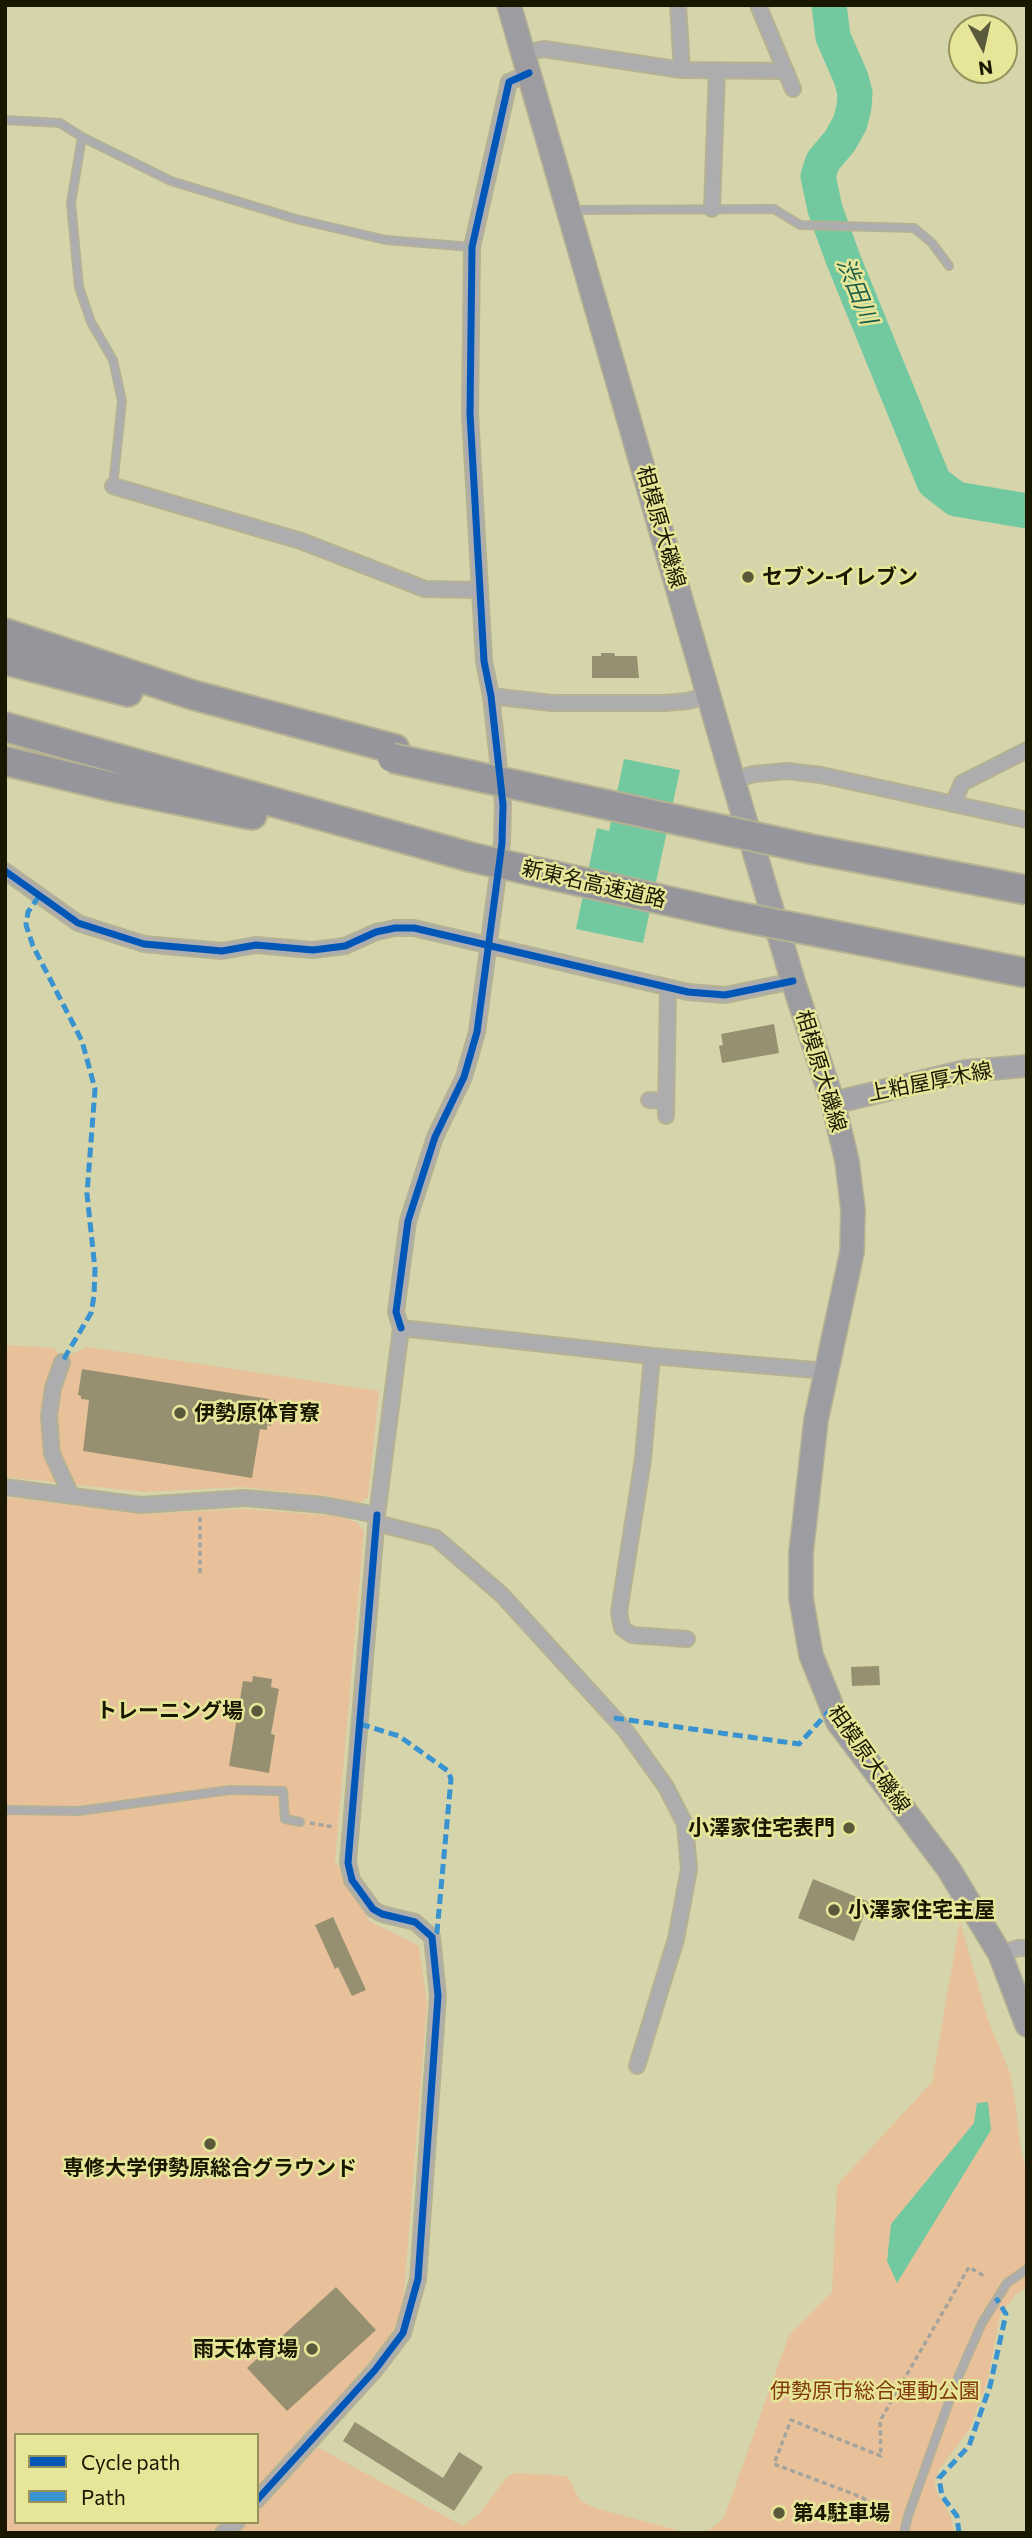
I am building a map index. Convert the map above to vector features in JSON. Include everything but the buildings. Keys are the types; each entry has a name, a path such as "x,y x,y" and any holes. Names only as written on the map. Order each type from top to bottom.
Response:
{"highway":[{"path":"5,633 193,695 394,754"},
{"path":"5,660 541,792 811,849 1027,890"},
{"path":"5,727 374,834"},
{"path":"5,761 121,788 374,834"},
{"name":"新東名高速道路","path":"374,834 731,915 1027,973"}],"main road":[{"name":"相模原大磯線","path":"509,5 733,780 793,981 833,1103 848,1161 853,1210 852,1252 816,1420 802,1553 802,1598 811,1654 838,1722 948,1868 1000,1954 1027,2025"},
{"name":"上粕屋厚木線","path":"833,1103 965,1071 1027,1066"}],"street":[{"path":"678,5 682,70"},
{"path":"758,5 793,89"},
{"path":"259,2498 375,2370 403,2333 418,2279 438,1996 432,1937 415,1922 382,1914 373,1909 352,1880 348,1863 376,1519 401,1328 396,1312 408,1221 436,1137 464,1077 477,1032 502,844 503,806 491,695 484,661 470,414 472,247 509,82 526,63 544,49 682,70 786,71"},
{"path":"712,209 717,71"},
{"path":"113,486 301,541 425,590 480,590"},
{"path":"491,695 552,703 664,703 688,701 709,695"},
{"path":"953,804 962,783 1027,750"},
{"path":"733,780 754,774 787,771 821,775 1027,820"},
{"path":"5,871 78,923 144,944 222,951 256,945 313,950 345,946 376,932 414,928 668,988 725,995 793,981"},
{"path":"666,1116 668,988"},
{"path":"649,1100 666,1101"},
{"path":"401,1328 652,1356 825,1371"},
{"path":"652,1356 643,1459 619,1612 622,1628 632,1635 687,1639"},
{"path":"62,1362 53,1388 49,1416 52,1454 71,1495"},
{"path":"5,1486 141,1505 246,1498 324,1505 436,1538 502,1595 626,1731 666,1787 685,1824 689,1847 687,1881 676,1939 637,2066"},
{"path":"1000,1954 1027,1948"}],"lane":[{"path":"5,120 60,123 82,137 171,181 296,219 386,240 472,247"},
{"path":"82,137 71,203 79,287 91,322 113,360 122,401 113,486"},
{"path":"570,210 774,209 800,225 914,228 932,243 949,266"},
{"path":"5,1810 79,1811 230,1790 283,1791 285,1819 300,1822"},
{"path":"904,2533 956,2382 982,2323 1007,2283 1027,2269"}],"path":[{"path":"200,1501 200,1573"},
{"path":"300,1822 350,1829"},
{"path":"889,2511 774,2464 791,2420 881,2456 880,2421 969,2267 984,2276"}],"green space":[{"path":"5,1345 54,1348 62,1358 88,1347 379,1391 368,1497 360,1503 327,1496 241,1487 145,1492 5,1477"},
{"name":"専修大学伊勢原総合グラウンド","path":"5,1497 144,1514 246,1509 337,1516 356,1522 364,1531 335,1861 369,1921 419,1946 427,2004 403,2306 394,2332 302,2444 259,2486 259,2433 14,2433 14,2524 220,2524 212,2533 5,2533"},
{"name":"伊勢原市総合運動公園","path":"960,1921 987,2017 1010,2073 1027,2175 1027,2287 1016,2294 1000,2315 987,2383 969,2430 938,2471 935,2481 936,2490 951,2517 954,2533 697,2533 711,2529 724,2518 789,2335 832,2292 837,2185 932,2082"},
{"path":"317,2447 463,2526 480,2513 506,2478 514,2473 567,2476 580,2500 595,2508 688,2533 234,2533 242,2524 259,2524 259,2506"}],"shaded area":[{"path":"624,759 680,770 643,943 576,929 597,828 609,831"},
{"path":"988,2102 991,2130 897,2283 887,2261 891,2224 974,2123 977,2103"}],"waterway":[{"name":"渋田川","path":"829,5 833,37 855,93 850,123 840,141 823,161 818,176 825,209 843,259 934,482 956,499 1027,511"}],"marked path":[{"path":"39,896 28,912 26,925 33,946 82,1041 95,1089 87,1194 95,1269 94,1296 91,1313 62,1362"},
{"path":"614,1718 799,1744 831,1709"},
{"path":"360,1724 399,1736 448,1771 451,1779 437,1932 432,1937"},
{"path":"959,2533 957,2516 942,2496 939,2478 969,2446 990,2386 1006,2314 996,2298"}],"cycle path":[{"path":"401,1328 396,1312 408,1221 435,1137 464,1077 477,1032 502,843 503,805 491,696 484,661 470,414 472,247 509,82 529,73"},
{"path":"5,871 78,923 144,944 222,951 256,945 313,950 345,946 376,932 414,928 688,992 725,995 793,981"},
{"path":"259,2498 375,2370 403,2333 418,2279 438,1996 432,1937 415,1922 382,1914 373,1909 352,1880 348,1863 377,1515"}],"place":[{"name":"セブン-イレブン","path":"748,577"},
{"name":"伊勢原体育寮","path":"180,1413"},
{"name":"トレーニング場","path":"257,1711"},
{"name":"小澤家住宅表門","path":"849,1828"},
{"name":"小澤家住宅主屋","path":"834,1910"},
{"name":"専修大学伊勢原総合グラウンド","path":"210,2144"},
{"name":"雨天体育場","path":"312,2349"},
{"name":"第4駐車場","path":"779,2513"}]}
